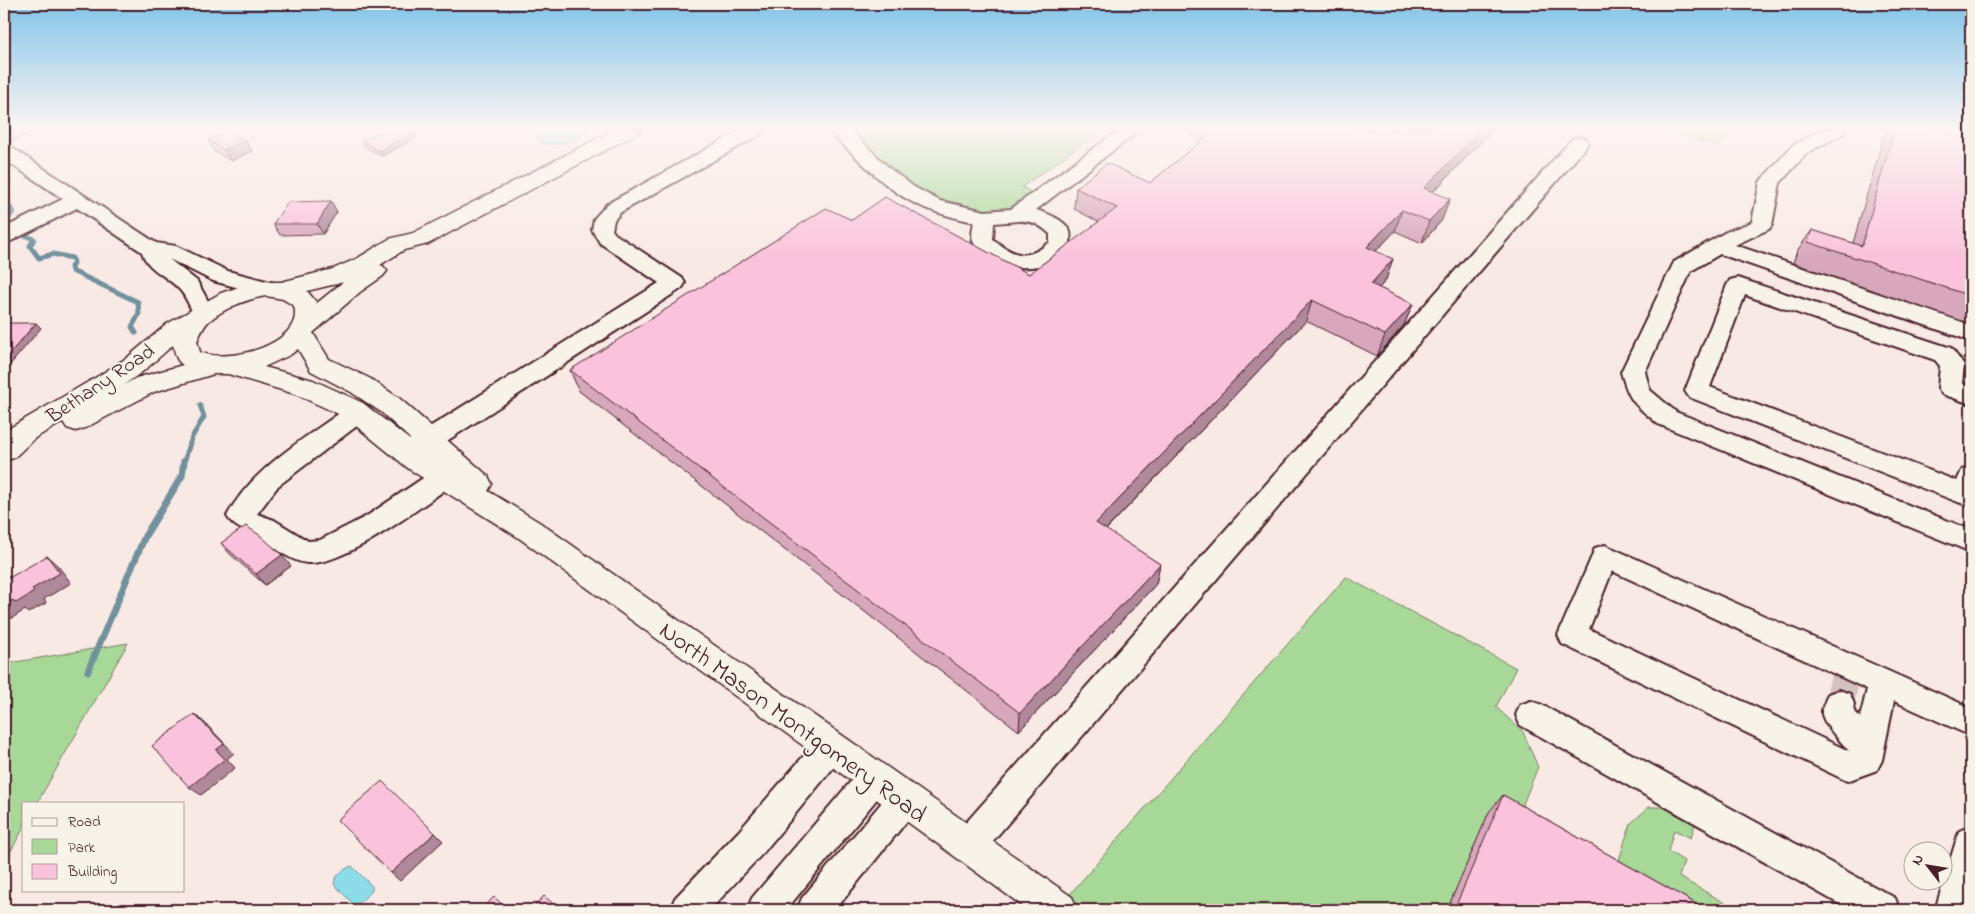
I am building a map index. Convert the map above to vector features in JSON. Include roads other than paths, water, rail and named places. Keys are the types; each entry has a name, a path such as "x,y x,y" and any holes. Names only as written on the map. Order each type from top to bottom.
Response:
{"main road":[{"path":"300,332 352,287 406,251 420,239 549,172"},
{"path":"275,290 340,275 397,244 420,239"},
{"path":"275,290 300,296 307,305 308,317 300,332"},
{"name":"Bethany Road","path":"4,451 21,434 129,369 174,331 200,315 232,297 251,291 275,290"},
{"name":"North Mason Montgomery Road","path":"200,315 187,330 182,342 185,353 194,362 220,366 304,387 418,446 529,530 1059,910"},
{"name":"North Mason Montgomery Road","path":"300,332 320,365 376,395 444,478 529,530"},
{"name":"Bethany Road","path":"4,451 36,443 145,385 220,366 251,362 272,354 300,332"}],"street":[{"path":"35,172 151,249 169,251 221,276 275,290"},
{"path":"418,446 674,283 607,238 602,230 604,219 614,208 679,172"},
{"path":"884,172 908,194 932,204 984,217 1031,214 1048,221 1060,232 1060,244 1049,255 1032,261 1013,262 996,253 983,241 984,217"},
{"path":"1016,215 1074,172"},
{"path":"968,845 1555,172"},
{"path":"1779,172 1770,182 1762,225 1682,266 1634,372 1639,394 1667,418 1971,541"},
{"path":"4,236 78,200"},
{"path":"1718,246 1971,333"},
{"path":"151,249 154,259 184,279 196,295 200,315"},
{"path":"1971,396 1950,388 1952,365 1943,354 1738,285 1697,391 1967,495 1971,478"},
{"path":"357,413 269,479 240,516 248,522 264,526 301,550 309,552 322,551 349,540 444,478"},
{"path":"1883,682 1866,760 1847,766 1572,635 1605,556 1844,683 1883,682 1971,722"},
{"path":"1844,683 1837,714 1868,750"},
{"path":"1531,716 1883,910"},
{"path":"687,910 751,842 831,748"},
{"path":"764,910 874,778"},
{"path":"814,910 904,800"},
{"path":"1952,910 1971,842"}],"water":[{"path":"352,866 372,886 372,891 359,903 353,904 334,884 340,873"}],"waterway":[{"path":"4,205 10,207 13,212 6,221 24,235 34,239 30,246 39,258 53,254 72,258 74,262 71,267 72,271 138,302 139,314 132,327 136,333"},
{"path":"184,462 192,437 204,417 200,405"},
{"path":"88,671 145,536 182,476 184,461"}],"tunnel":[{"path":"1839,704 1845,679"}]}
